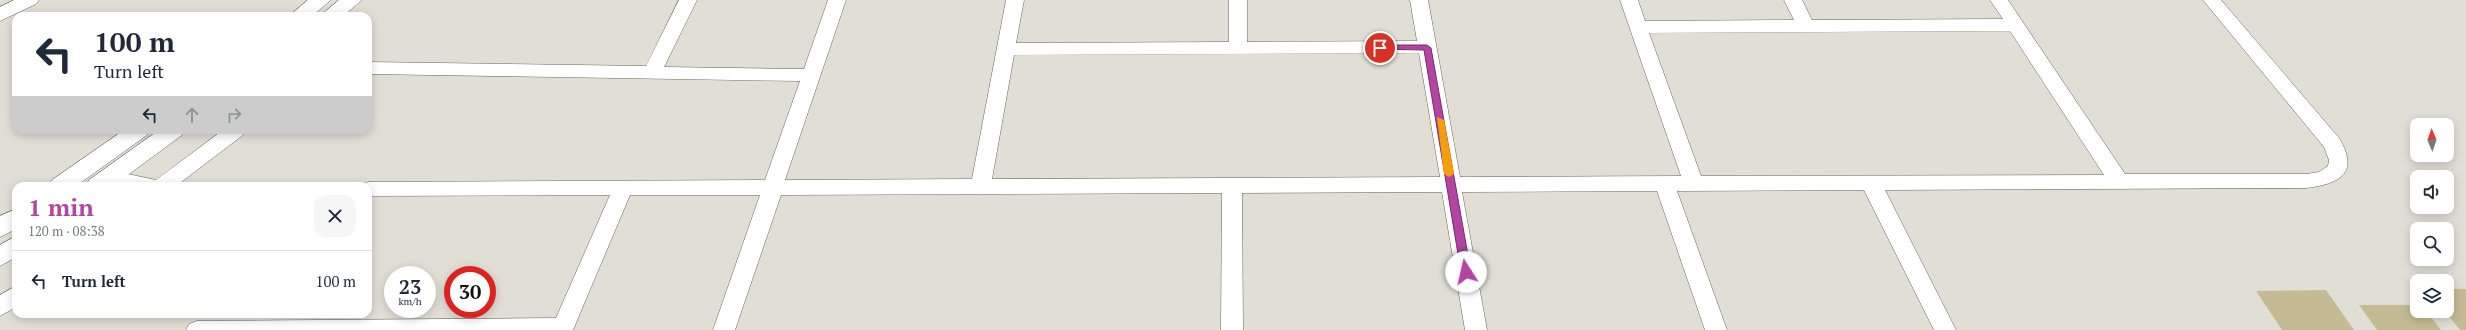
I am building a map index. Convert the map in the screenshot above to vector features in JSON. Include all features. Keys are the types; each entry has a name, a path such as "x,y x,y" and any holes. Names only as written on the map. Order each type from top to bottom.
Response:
{"street":[{"path":"0,15 29,0"},
{"path":"304,12 321,0"},
{"path":"336,12 352,0"},
{"path":"652,73 688,0"},
{"path":"724,330 837,0"},
{"path":"981,186 1015,0"},
{"path":"1238,0 1238,48"},
{"path":"1419,0 1476,330"},
{"path":"1629,0 1693,183"},
{"path":"1793,0 1806,26"},
{"path":"1999,0 2119,181"},
{"path":"372,189 1871,183 2312,180 2326,178 2337,170 2340,158 2332,143 2212,0"},
{"path":"1638,27 2016,25"},
{"path":"1006,49 1427,48"},
{"path":"372,68 811,75"},
{"path":"66,182 132,134"},
{"path":"103,182 169,134"},
{"path":"167,182 231,134"},
{"path":"1664,183 1716,330"},
{"path":"1871,183 1945,330"},
{"path":"1232,185 1232,330"},
{"path":"197,330 562,328 623,188"},
{"path":"0,228 12,220"},
{"path":"0,257 12,248"},
{"path":"0,307 12,298"}],"shaded area":[{"path":"2454,289 2466,289 2466,330 2460,330 2451,318 2454,318"},
{"path":"2326,290 2354,330 2282,330 2256,291"},
{"path":"2359,305 2410,305 2410,318 2432,318 2441,330 2377,330"}],"slow traffic":[{"path":"1440,120 1449,174"}],"route":[{"path":"1380,48 1427,48 1466,272"}]}
